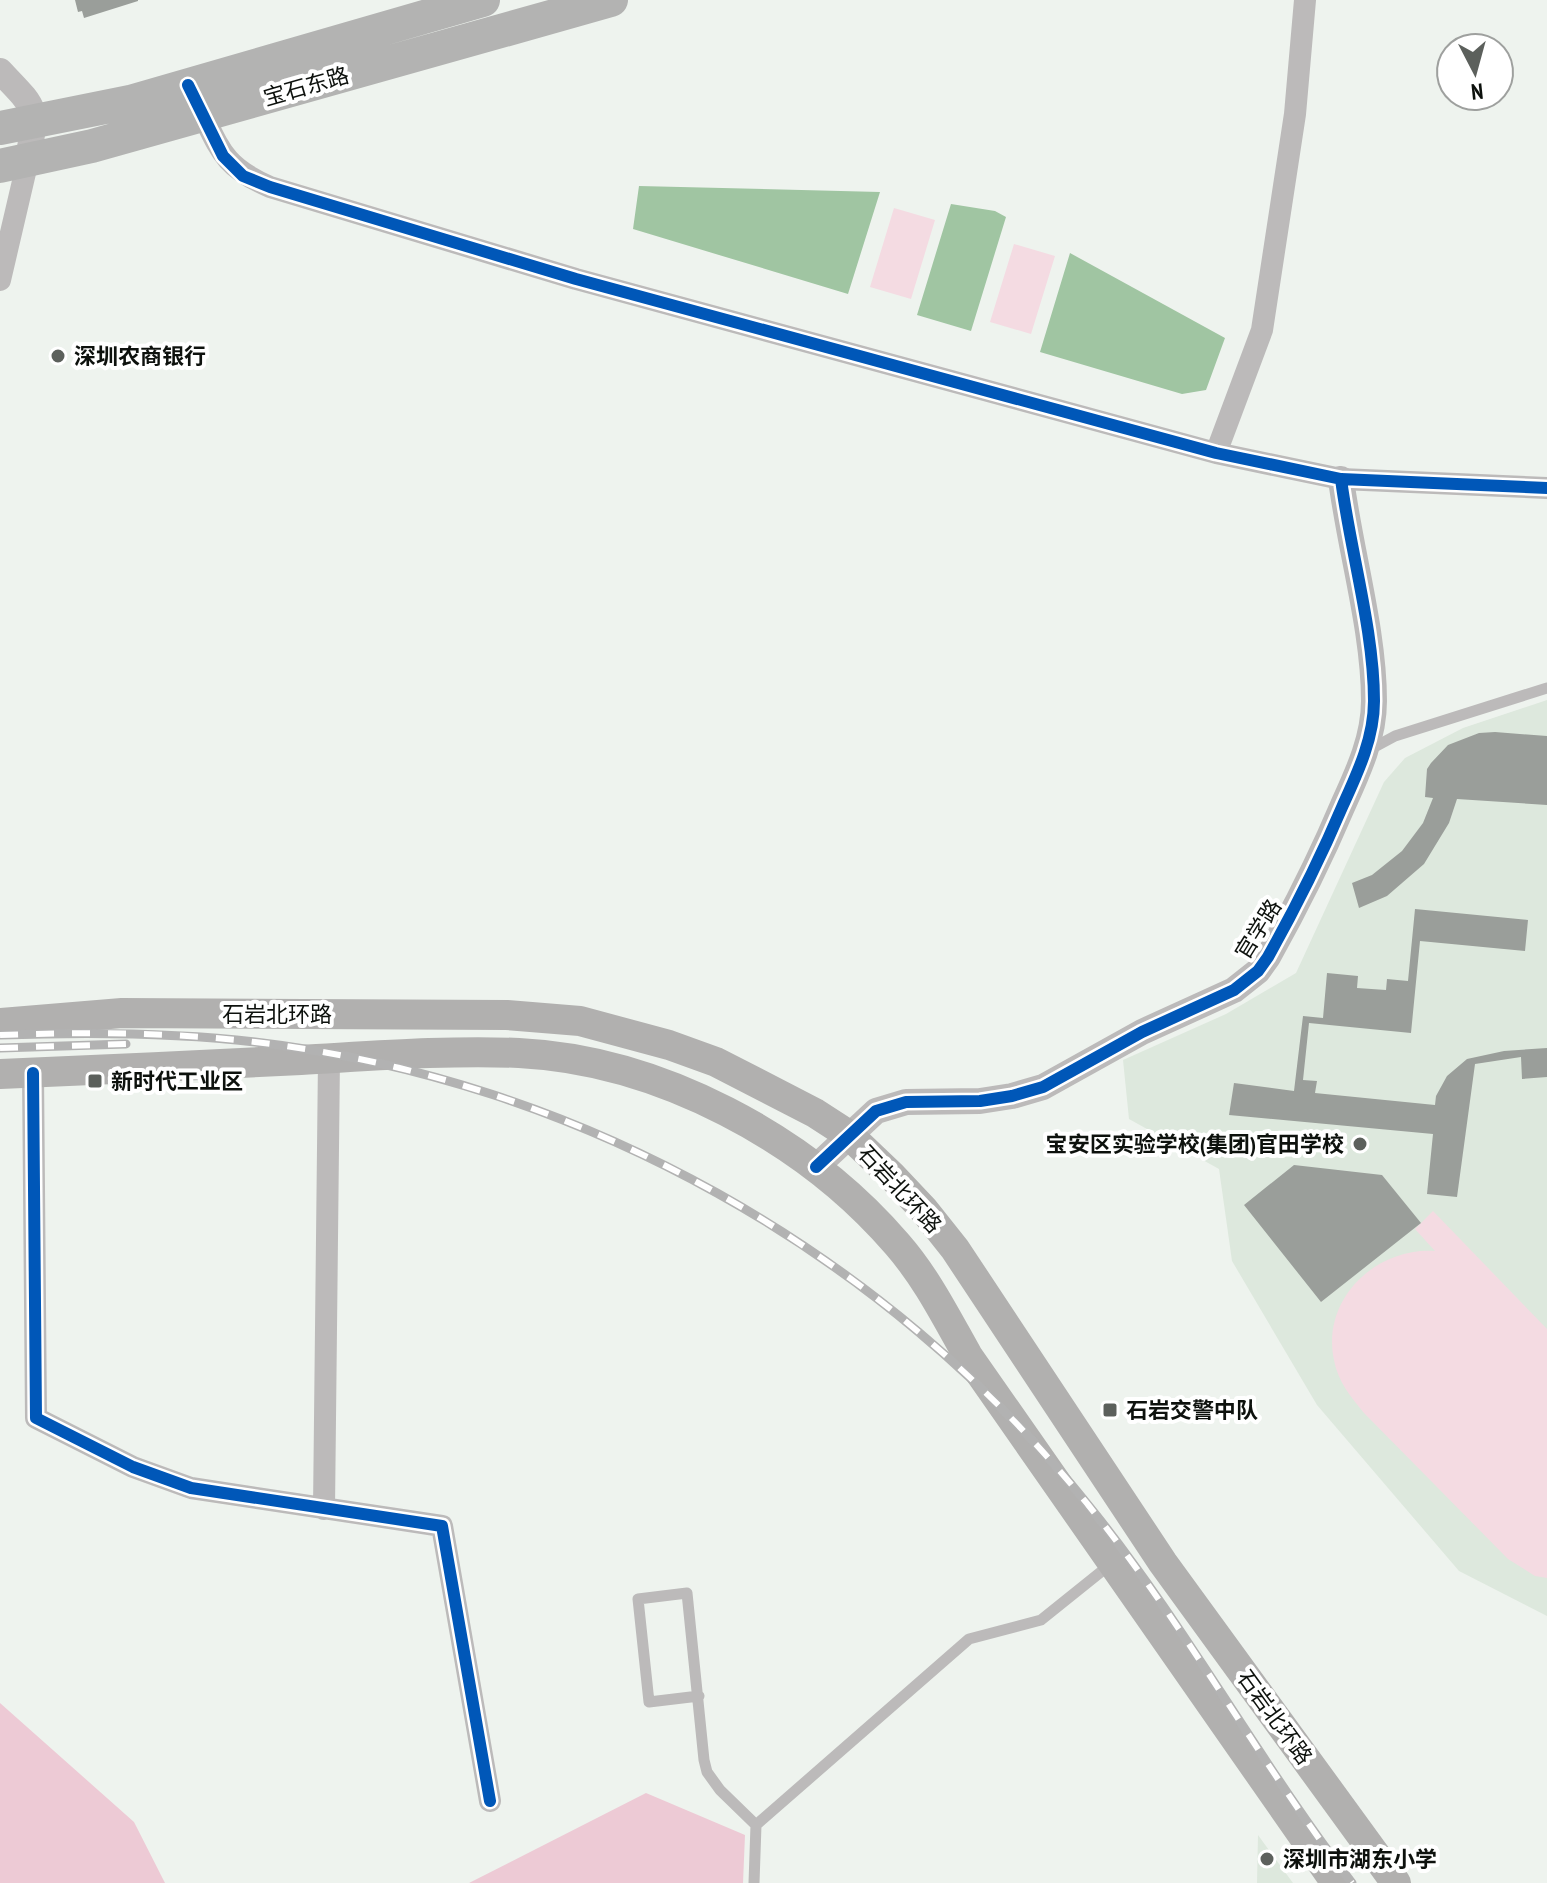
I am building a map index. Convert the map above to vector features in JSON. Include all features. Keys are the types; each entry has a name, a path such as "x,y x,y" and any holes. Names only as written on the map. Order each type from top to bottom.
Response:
{"main road":[{"name":"宝石东路","path":"12,121 130,102 195,100 611,0"},
{"name":"宝石东路","path":"14,163 92,146 195,100 479,1"},
{"name":"石岩北环路","path":"0,1023 122,1013 507,1015 580,1021 669,1045 716,1062 774,1090 849,1135 924,1210 955,1249 1163,1563 1396,1883"},
{"name":"石岩北环路","path":"0,1074 329,1058 520,1053 593,1065 655,1082 707,1102 757,1127 816,1167 864,1208 899,1246 929,1287 968,1356 1336,1883"}],"street":[{"path":"1216,453 1262,330 1295,114 1305,0"},
{"path":"0,71 29,101 12,121 14,163 0,280"},
{"path":"195,100 223,156 243,176 270,187 576,279 1216,453 1341,479 1547,488"},
{"name":"官学路","path":"816,1167 876,1111 906,1102 980,1101 1043,1087 1142,1032 1221,997 1246,982 1268,957 1305,889 1365,752 1374,702 1372,667 1341,479"},
{"path":"324,1509 329,1058"},
{"path":"33,1073 36,1418 133,1467 191,1488 442,1526 490,1801"}],"lane":[{"path":"1365,752 1395,736 1547,688"},
{"path":"754,1883 756,1825 969,1639 1041,1620 1112,1563"},
{"path":"699,1696 649,1702 638,1599 687,1593 699,1696 704,1760 707,1772 720,1790 756,1825"}],"shaded area":[{"path":"639,186 880,192 848,294 633,229"},
{"path":"951,204 995,211 1006,217 971,331 917,315"},
{"path":"894,208 935,220 911,299 870,287"},
{"path":"1014,244 1055,256 1031,334 990,322"},
{"path":"1070,253 1225,338 1206,390 1182,394 1040,352"},
{"name":"宝安区实验学校(集团)官田学校","path":"1547,700 1547,1616 1459,1571 1317,1405 1232,1261 1219,1169 1129,1119 1123,1060 1226,1014 1296,973 1384,782 1405,758 1463,728"},
{"path":"1433,1211 1547,1329 1547,1578 1535,1576 1508,1559 1364,1413 1346,1389 1336,1368 1332,1338 1336,1317 1345,1298 1358,1281 1392,1258 1413,1252 1435,1251 1415,1229"},
{"path":"0,1703 134,1822 165,1883 0,1883"},
{"path":"646,1793 745,1835 743,1883 469,1883"},
{"name":"深圳市湖东小学","path":"1258,1835 1293,1883 1257,1883"}],"building":[{"path":"75,0 138,1 84,18 82,11 78,12"},
{"path":"1479,733 1547,736 1547,805 1457,799 1449,823 1424,864 1387,896 1359,908 1352,883 1372,875 1402,851 1423,823 1433,798 1425,797 1427,769 1431,763 1448,745"},
{"path":"1415,909 1528,920 1525,951 1420,941 1411,1033 1309,1023 1303,1080 1317,1081 1315,1093 1435,1105 1436,1096 1447,1076 1467,1059 1504,1051 1547,1048 1547,1077 1522,1079 1521,1057 1475,1064 1457,1197 1427,1194 1433,1134 1229,1115 1234,1083 1294,1091 1303,1016 1323,1018 1327,973 1358,976 1357,988 1386,990 1387,979 1408,981"},
{"path":"1294,1165 1382,1175 1421,1223 1321,1302 1244,1205"}],"railway":[{"path":"0,1035 96,1033 191,1036 255,1042 375,1062 493,1095 607,1139 717,1193 821,1258 918,1332 1008,1415 1089,1506 1158,1599 1285,1790 1352,1883"},
{"path":"0,1048 126,1044"}],"cycle path":[{"path":"188,85 223,156 243,176 270,187 576,279 1216,453 1341,479 1547,488"},
{"path":"816,1167 876,1111 906,1102 980,1101 1043,1087 1142,1032 1234,990 1258,971 1326,844 1359,767 1371,728 1374,701 1370,646 1341,479"},
{"path":"33,1073 36,1418 133,1467 191,1488 442,1526 490,1801"}],"place":[{"name":"深圳农商银行","path":"58,356"},
{"name":"新时代工业区","path":"95,1081"},
{"name":"宝安区实验学校(集团)官田学校","path":"1360,1144"},
{"name":"石岩交警中队","path":"1110,1410"},
{"name":"深圳市湖东小学","path":"1267,1859"}]}
